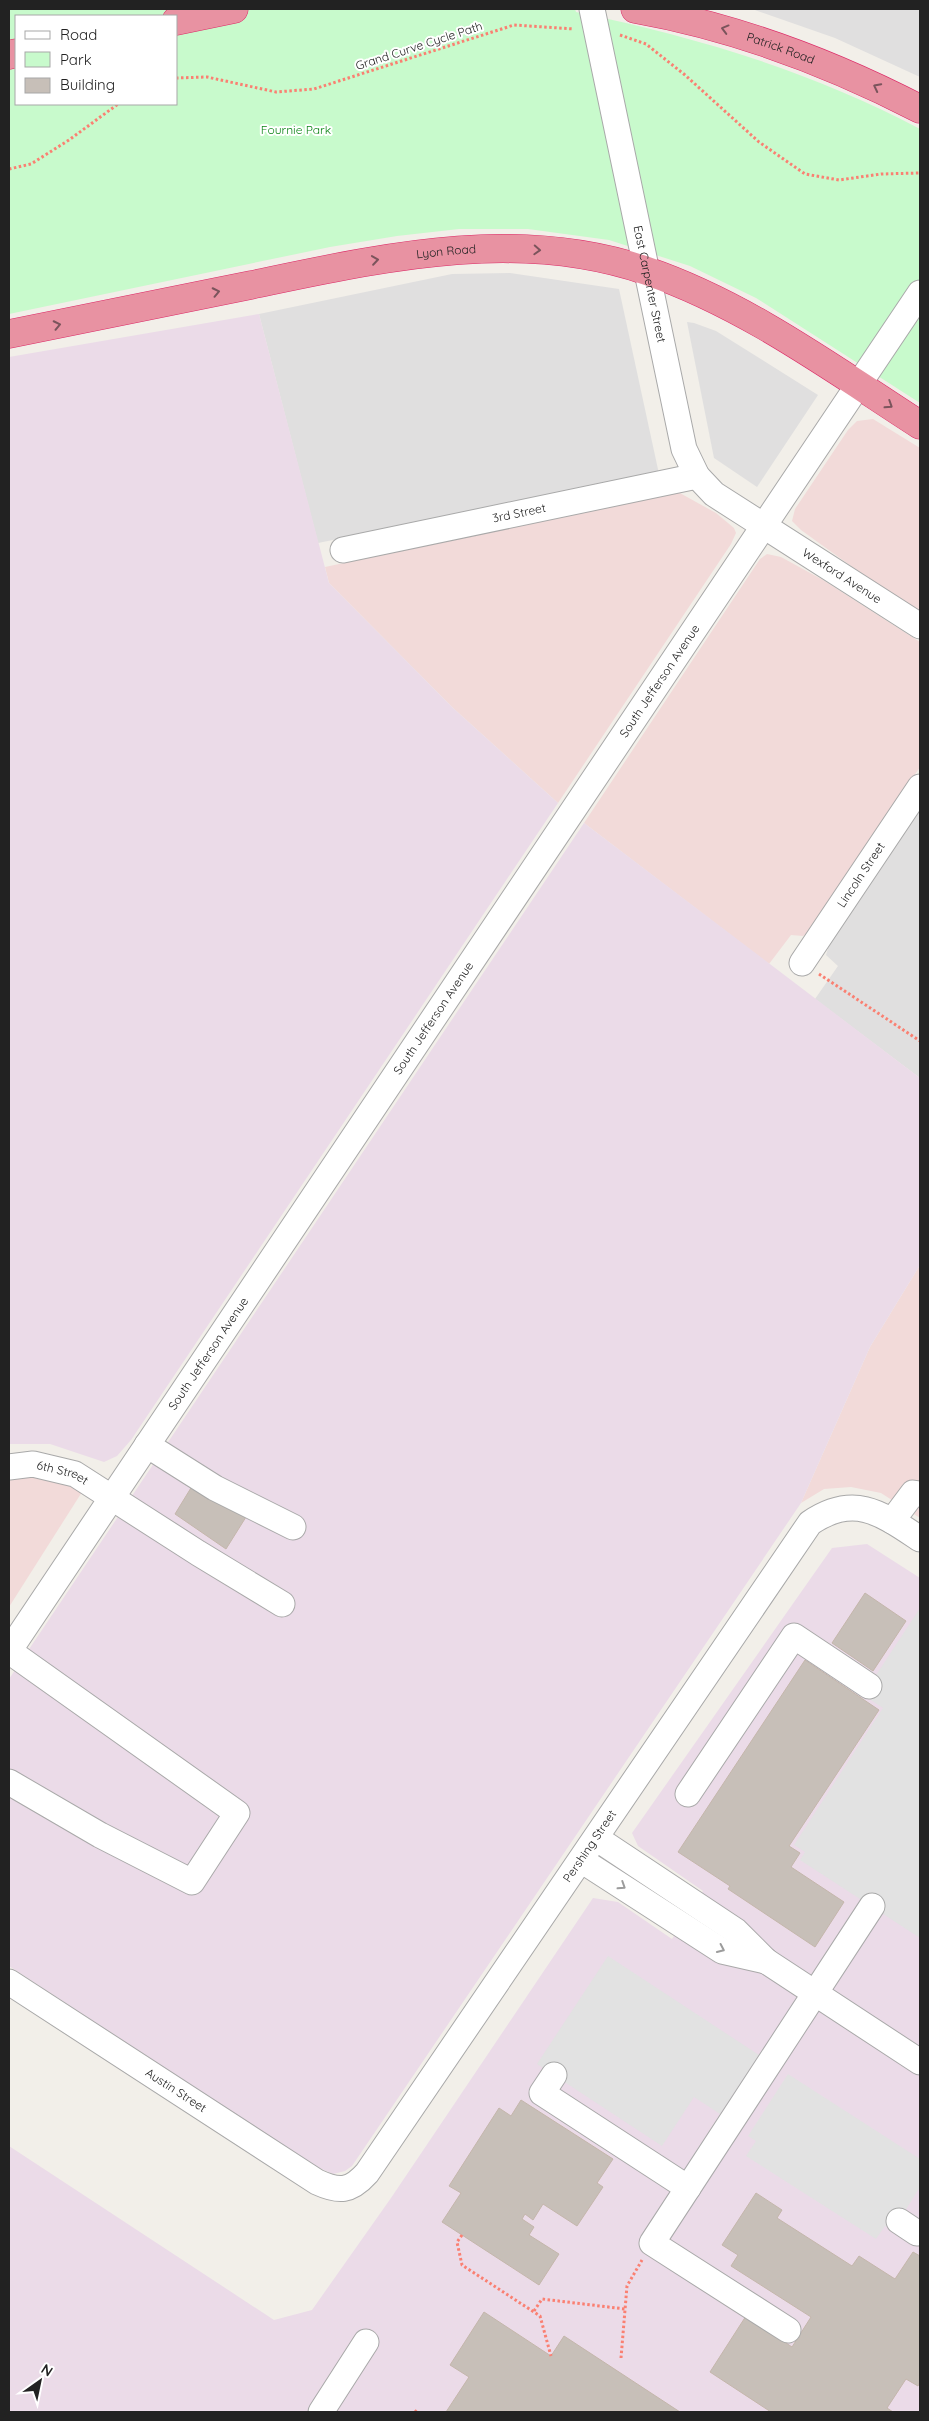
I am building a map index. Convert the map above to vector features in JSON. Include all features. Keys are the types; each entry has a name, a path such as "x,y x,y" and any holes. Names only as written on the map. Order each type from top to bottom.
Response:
{"highway":[{"path":"178,21 234,9"},
{"name":"Patrick Road","path":"635,9 675,16 740,33 803,55 866,81 920,109"},
{"name":"Lyon Road","path":"9,334 366,261 482,247 542,250 600,257 647,271 711,296 776,332 920,426"}],"street":[{"name":"East Carpenter Street","path":"594,20 684,450 697,476 714,494 764,526"},
{"name":"South Jefferson Avenue","path":"9,1651 920,293"},
{"name":"3rd Street","path":"343,550 697,476"},
{"name":"Wexford Avenue","path":"764,526 920,626"},
{"name":"Lincoln Street","path":"802,963 920,787"},
{"path":"147,1445 222,1492 292,1527"},
{"name":"6th Street","path":"9,1467 33,1464 76,1474 113,1496 198,1553 282,1604"},
{"path":"920,1494 913,1494 892,1521 920,1539"},
{"name":"Pershing Street","path":"346,2189 357,2184 366,2173 596,1838 799,1536 810,1524 836,1509 857,1507 875,1511 892,1521"},
{"path":"688,1794 794,1636 869,1686"},
{"path":"9,1651 165,1760 237,1813 192,1882 100,1835 9,1782"},
{"path":"596,1838 736,1930 766,1961 920,2062"},
{"path":"581,1860 722,1951 766,1961"},
{"path":"788,2330 652,2243 688,2188 745,2121 767,2072 872,1906"},
{"name":"Austin Street","path":"9,1982 317,2182 333,2189 346,2189"},
{"path":"554,2075 542,2093 688,2188"},
{"path":"321,2412 366,2342"}],"path":[{"name":"Grand Curve Cycle Path","path":"178,78 207,78 276,92 314,89 514,25 594,20 623,36 646,44 685,75 759,142 806,174 840,180 881,174 920,172"},
{"path":"9,169 31,164 69,140 117,105"},
{"path":"802,963 920,1041"},
{"path":"462,2235 457,2242 462,2265 540,2316 551,2356"},
{"path":"621,2358 627,2286 652,2243"},
{"path":"534,2311 542,2299 625,2309"}],"shaded area":[{"path":"752,9 920,9 920,77 835,38"},
{"path":"510,273 619,289 659,474 318,543 259,314 452,274"},
{"path":"259,314 329,583 453,708 558,803 131,1440 117,1456 104,1462 50,1444 9,1444 9,357"},
{"path":"687,322 716,331 818,395 757,487 714,458"},
{"path":"873,419 920,448 920,612 851,566 801,530 792,521 795,509 848,430 857,421"},
{"path":"678,492 716,513 734,528 736,533 731,544 558,803 453,708 329,583 325,567"},
{"path":"767,554 781,557 823,580 920,642 920,767 811,930 803,936 791,935 769,964 584,823 760,559"},
{"path":"920,808 920,1078 815,999 838,966 826,955 830,942"},
{"path":"584,823 920,1078 920,1265 870,1347 801,1503 352,2166 345,2171 333,2174 315,2166 9,1966 9,1679"},
{"path":"920,1265 920,1518 881,1493 851,1487 824,1489 801,1503 870,1347"},
{"path":"24,1472 68,1484 82,1492 9,1607 9,1474"},
{"path":"867,1544 920,1578 920,2412 9,2412 9,2146 274,2320 312,2310 391,2198 593,1898 618,1902 672,1939 703,1891 638,1846 632,1833 832,1548"},
{"path":"920,1608 920,1938 800,1860 805,1852 794,1845 883,1708 863,1695"},
{"path":"608,1956 759,2055 720,2114 694,2097 662,2146 537,2064"},
{"path":"788,2074 920,2159 920,2187 893,2230 885,2226 876,2239 746,2156 756,2141 748,2136"}],"green space":[{"name":"Fournie Park","path":"9,9 575,9 576,12 665,33 752,58 795,73 879,108 920,129 920,403 756,298 690,266 609,240 528,229 459,229 397,236 330,247 9,314"}],"building":[{"path":"194,1483 246,1517 226,1549 175,1514"},
{"path":"865,1593 906,1621 873,1671 832,1643"},
{"path":"805,1660 879,1710 789,1846 800,1853 791,1867 844,1902 815,1947 728,1889 730,1886 678,1852"},
{"path":"521,2100 613,2159 597,2183 603,2187 577,2226 543,2204 533,2220 525,2214 522,2219 534,2227 529,2235 559,2254 539,2285 442,2222 461,2193 449,2186 499,2108 511,2116"},
{"path":"756,2193 782,2210 777,2218 852,2266 859,2256 895,2279 913,2252 920,2256 920,2382 918,2386 906,2379 887,2408 893,2412 771,2412 710,2372 746,2316 792,2347 811,2317 731,2266 738,2255 722,2245"},
{"path":"484,2312 551,2356 564,2336 680,2412 446,2412 469,2377 450,2365"}]}
